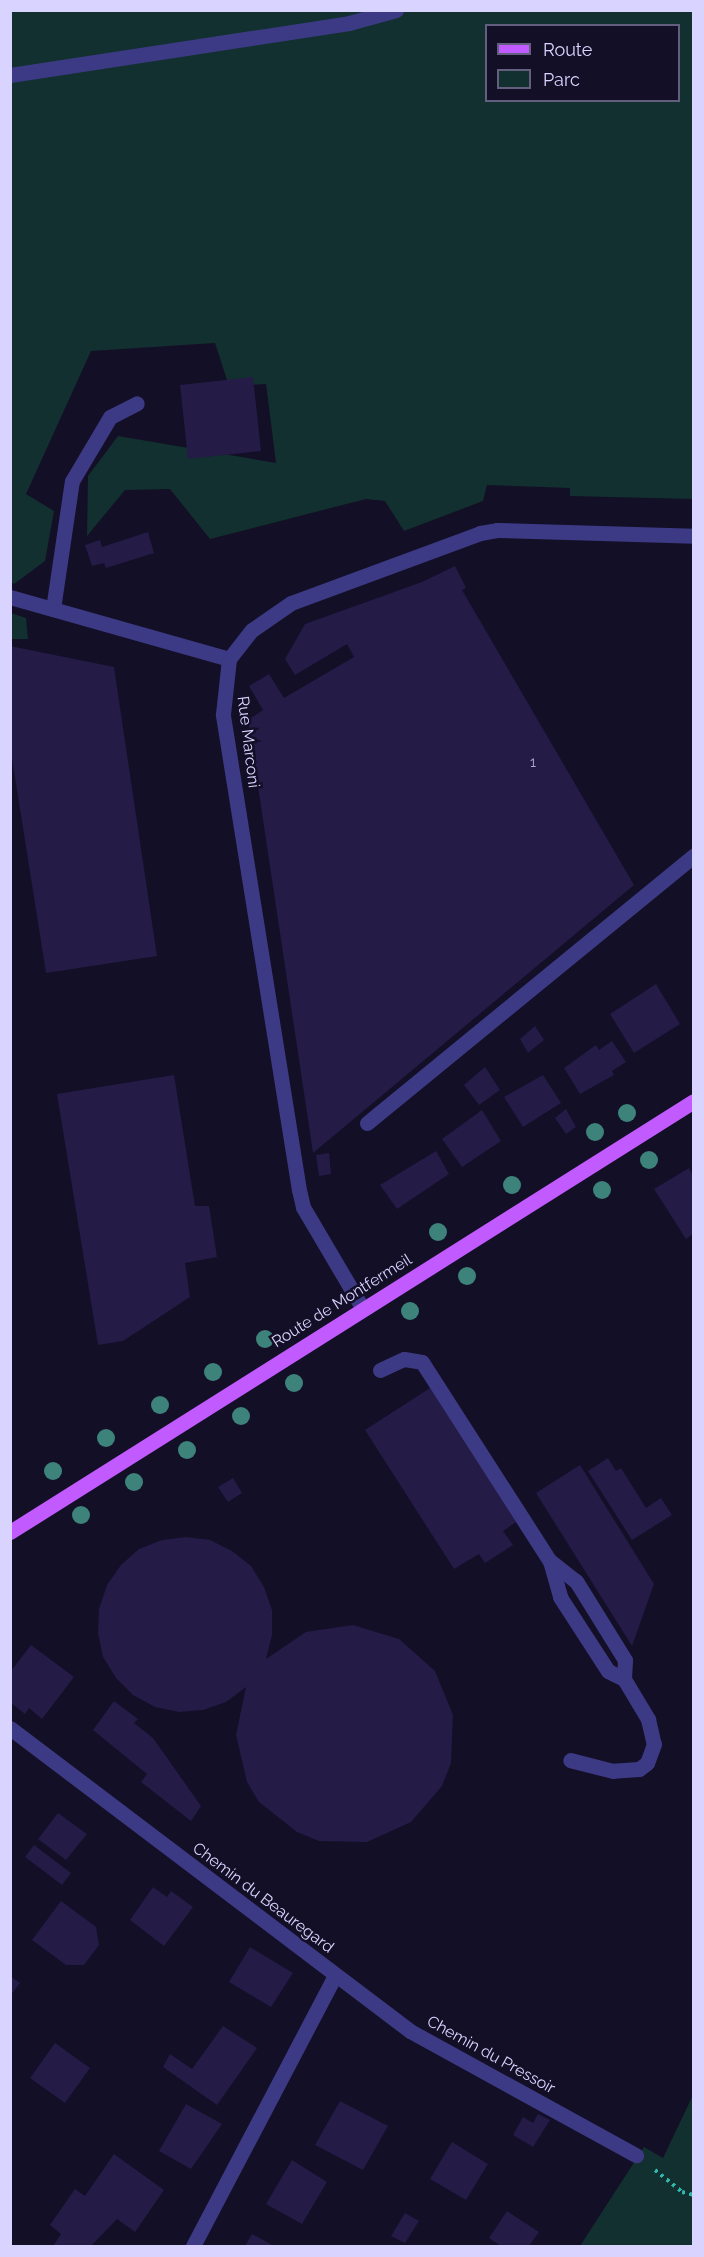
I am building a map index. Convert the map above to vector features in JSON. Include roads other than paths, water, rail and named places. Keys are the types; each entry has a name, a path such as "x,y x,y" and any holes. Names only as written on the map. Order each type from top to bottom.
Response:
{"main road":[{"name":"Route de Montfermeil","path":"10,1532 693,1101"}],"street":[{"path":"10,75 349,24 396,10"},
{"path":"53,609 72,481 110,417 136,403"},
{"path":"10,597 229,659 252,630 291,603 480,533 497,530 693,536"},
{"name":"Rue Marconi","path":"229,659 223,714 299,1190 303,1207 363,1309"},
{"path":"367,1123 693,855"},
{"path":"380,1370 404,1359 423,1362 550,1561 560,1597 608,1671 624,1679"},
{"path":"550,1561 576,1581 625,1660 624,1679 652,1731 654,1744 647,1763 639,1769 613,1771 570,1760"},
{"name":"Chemin du Beauregard","path":"10,1728 335,1976 192,2247"},
{"name":"Chemin du Pressoir","path":"335,1976 410,2031 636,2155"}]}
